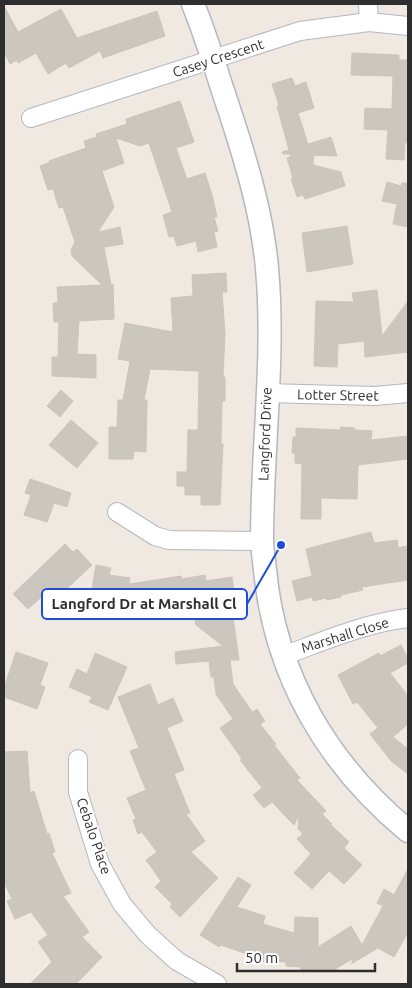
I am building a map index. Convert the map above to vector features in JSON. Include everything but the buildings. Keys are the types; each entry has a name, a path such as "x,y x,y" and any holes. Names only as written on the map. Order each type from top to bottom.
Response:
{"street":[{"name":"Langford Drive","path":"193,4 250,175 261,223 267,269 269,316 262,541 271,611 283,656 297,691 310,716 335,755 360,786 408,831"},
{"path":"368,4 369,22"},
{"name":"Casey Crescent","path":"31,118 300,31 369,22 408,26"},
{"name":"Lotter Street","path":"267,393 375,396 408,393"},
{"path":"118,512 155,536 169,540 262,541"},
{"name":"Marshall Close","path":"283,656 357,629 385,621 408,618"},
{"name":"Cebalo Place","path":"78,759 78,792 100,864 122,904 148,935 177,961 218,984"}],"place":[{"name":"Langford Dr at Marshall Cl","path":"281,545"}]}
